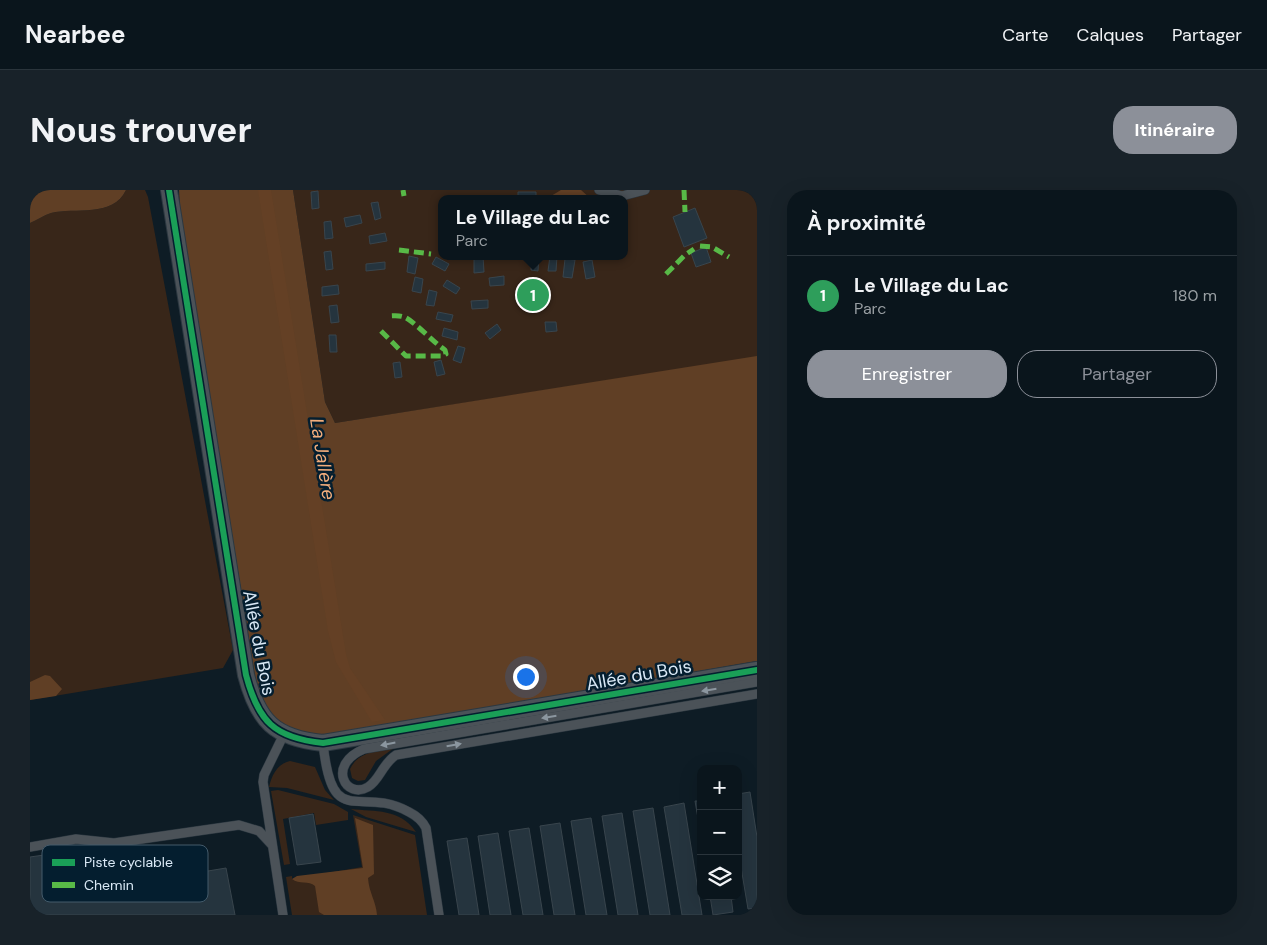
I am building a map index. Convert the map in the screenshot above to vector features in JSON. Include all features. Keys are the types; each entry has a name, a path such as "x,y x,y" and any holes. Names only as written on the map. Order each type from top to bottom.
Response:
{"street":[{"name":"Allée du Bois","path":"169,190 246,675 260,714 284,734 305,742 323,743 757,670"}],"lane":[{"path":"599,190 618,195"},
{"path":"626,195 645,190"},
{"path":"757,682 364,749 353,754 347,760 342,768 342,777 347,785 354,789 361,789 368,787 388,760 396,755 757,694"},
{"path":"283,915 263,782 264,775 284,734"},
{"path":"323,743 329,781 343,799 352,803 383,803 402,808 423,822 427,834 439,915"},
{"path":"30,847 76,839 114,843 239,825 259,831 272,845"}],"shaded area":[{"path":"30,190 126,190 120,199 112,205 93,210 51,213 30,223"},
{"path":"126,190 145,190 148,197 233,650 223,668 30,700 30,223 51,213 93,210 112,205 120,199"},
{"path":"179,190 293,190 325,402 335,423 757,356 757,661 330,735 314,735 297,731 274,720 267,711 257,689 180,212"},
{"path":"258,190 271,190 346,654 350,668 385,720 372,722 336,662 328,631"},
{"path":"293,190 757,190 757,357 335,423 325,402"},
{"path":"561,190 581,190 587,195 553,195"},
{"path":"45,675 50,676 62,689 56,696 30,700 30,682"},
{"path":"394,748 376,761 365,780 358,781 352,778 350,769 363,755"},
{"path":"290,761 315,767 325,790 334,800 287,788 269,787 276,771 285,762"},
{"path":"278,790 334,804 348,812 348,820 316,825 314,813 283,819 290,864 284,865 271,791"},
{"path":"351,809 378,811 395,815 410,824 416,832 366,817"},
{"path":"353,815 415,835 427,915 292,915 286,877 292,876 292,879 362,867"},
{"path":"355,818 373,825 374,874 368,878 377,915 324,915 319,912 315,886 292,879 297,876 363,868"}],"building":[{"path":"318,191 319,208 312,209 311,192"},
{"path":"518,192 536,192 536,195 518,195"},
{"path":"378,202 381,218 375,220 371,203"},
{"path":"695,208 707,238 684,247 673,217"},
{"path":"360,215 362,223 346,227 344,218"},
{"path":"331,221 333,238 325,239 324,222"},
{"path":"385,233 387,241 370,244 369,236"},
{"path":"706,247 711,262 696,267 691,253"},
{"path":"331,251 333,269 326,270 324,252"},
{"path":"409,256 418,258 415,274 407,272"},
{"path":"436,257 438,260 449,264 445,271 432,264"},
{"path":"474,260 483,260 484,272 474,273"},
{"path":"532,260 539,260 538,271 531,270"},
{"path":"549,260 557,260 556,271 548,271"},
{"path":"565,260 575,260 572,278 563,277"},
{"path":"592,260 595,277 586,279 583,262"},
{"path":"385,262 385,269 366,271 366,264"},
{"path":"504,276 504,285 490,286 489,278"},
{"path":"415,277 423,279 421,293 412,291"},
{"path":"447,280 460,288 456,294 443,286"},
{"path":"338,285 339,294 322,296 322,287"},
{"path":"429,290 437,292 434,306 426,305"},
{"path":"488,300 488,308 472,309 471,301"},
{"path":"337,305 339,322 331,323 329,306"},
{"path":"438,312 453,315 451,322 436,319"},
{"path":"545,322 556,322 557,331 546,332"},
{"path":"497,324 501,330 490,339 485,333"},
{"path":"444,328 458,332 457,340 442,336"},
{"path":"329,335 336,335 337,352 330,352"},
{"path":"458,346 465,348 461,363 453,360"},
{"path":"441,360 445,374 437,376 434,362"},
{"path":"400,362 402,377 395,378 393,363"},
{"path":"750,792 757,837 757,908 748,909 742,873 742,793"},
{"path":"684,803 697,884 697,900 700,900 702,915 682,915 664,807"},
{"path":"653,808 670,915 650,915 633,811"},
{"path":"622,813 638,915 618,915 602,816"},
{"path":"313,814 321,862 297,865 289,818"},
{"path":"591,818 607,915 586,915 571,821"},
{"path":"560,823 575,915 554,915 540,826"},
{"path":"529,828 543,915 523,915 509,831"},
{"path":"498,833 511,915 490,915 478,836"},
{"path":"467,838 479,915 459,915 447,841"},
{"path":"42,855 42,902 208,902 208,871 226,868 235,915 30,915 30,857"},
{"path":"711,900 732,900 733,912 713,915"}],"marked path":[{"path":"403,190 404,196"},
{"path":"684,190 685,212"},
{"path":"700,246 712,247 729,257"},
{"path":"666,274 685,255 694,249"},
{"path":"399,250 431,254"},
{"path":"381,331 406,356 442,356 446,354 445,350 408,319 400,316 387,316"}],"cycle path":[{"path":"169,190 246,675 256,704 271,724 292,737 323,743 757,670"}],"place":[{"name":"Le Village du Lac","path":"533,295"}],"water label":[{"name":"La Jallère","path":"323,459"}]}
